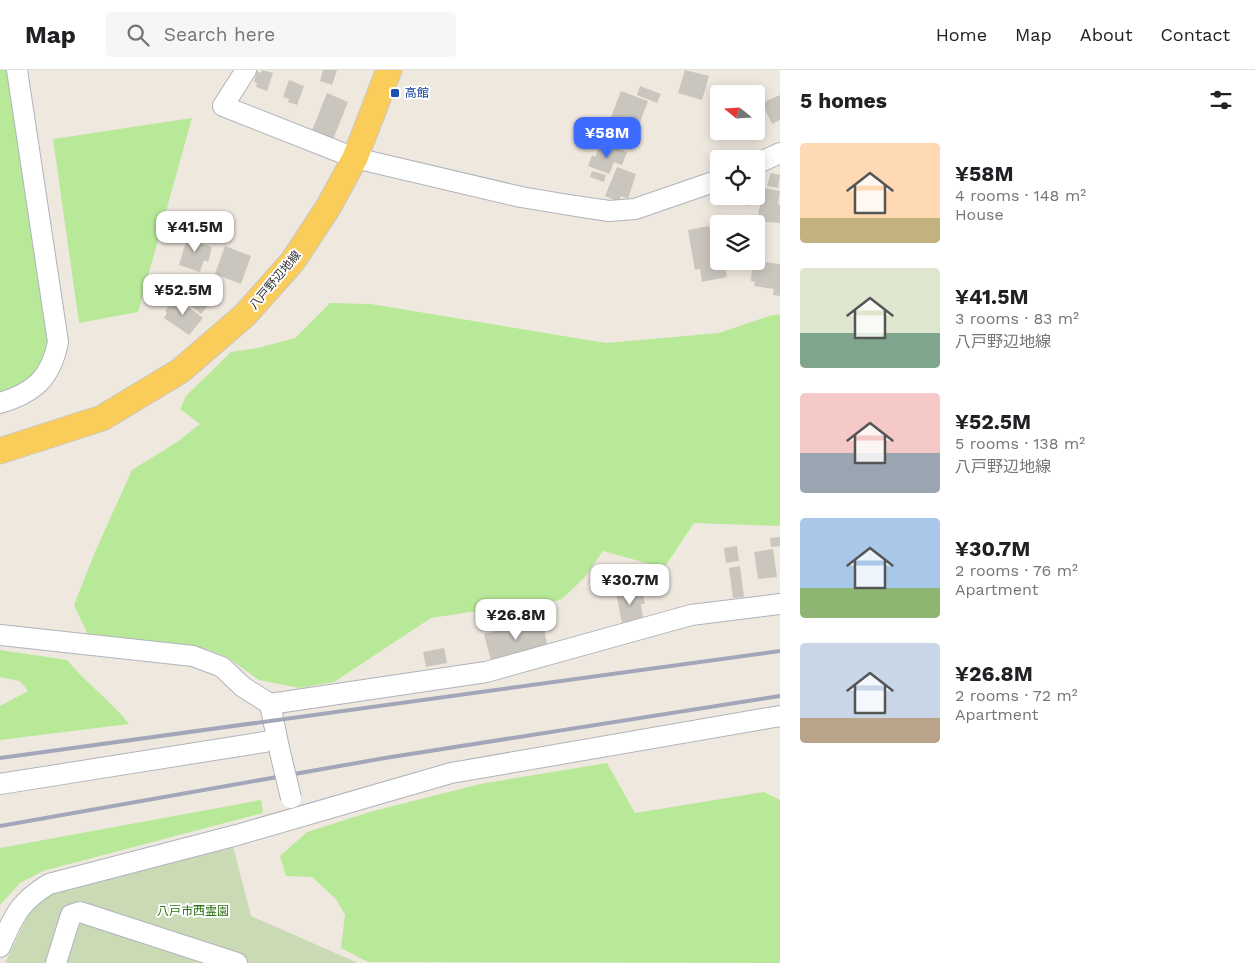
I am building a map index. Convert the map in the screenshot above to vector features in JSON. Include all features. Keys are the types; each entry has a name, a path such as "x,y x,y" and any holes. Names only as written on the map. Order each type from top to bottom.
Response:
{"main road":[{"name":"八戸野辺地線","path":"0,451 102,418 180,371 245,316 293,261 329,206 355,158 389,70"}],"street":[{"path":"0,403 20,397 37,385 48,373 55,357 58,342 17,70"},
{"path":"246,70 223,106 355,158 521,196 609,211 635,208 710,183"},
{"path":"765,160 780,153"},
{"path":"0,635 193,656 222,667 243,687 270,704 486,672 691,615 780,604"},
{"path":"270,704 296,818"},
{"path":"0,947 17,912 29,896 49,884 237,836 451,773 780,716"},
{"path":"0,784 278,744"},
{"path":"56,963 71,915 80,912 238,963"}],"green space":[{"path":"0,70 9,70 50,334 48,351 29,382 0,395"},
{"path":"192,118 138,312 79,323 53,139"},
{"path":"330,303 371,304 606,343 719,333 780,314 780,526 694,523 664,568 603,551 584,578 562,599 527,610 477,611 431,618 334,682 299,688 259,680 227,657 206,649 88,635 74,605 95,552 132,470 177,442 200,424 180,409 186,396 231,352 258,348 295,338"},
{"path":"0,650 67,660 129,724 0,740 0,706 28,691 20,681 0,677"},
{"path":"607,763 635,813 764,792 780,800 780,963 368,962 341,948 345,915 336,899 312,877 286,876 280,856 307,832 370,812 480,784"},
{"path":"261,800 263,813 43,871 20,883 0,905 0,848"},
{"name":"八戸市西霊園","path":"233,846 251,916 358,963 5,963 31,909 45,895"}],"building":[{"path":"262,70 273,73 267,91 256,87 257,83 254,82 257,71 261,73"},
{"path":"323,70 337,70 332,85 320,81"},
{"path":"685,70 709,76 702,100 678,93"},
{"path":"289,80 304,86 297,105 288,102 289,99 283,97"},
{"path":"640,86 661,94 657,103 637,95"},
{"path":"621,91 648,101 640,122 636,121 634,126 611,117"},
{"path":"327,93 348,102 332,142 311,133"},
{"path":"780,95 780,120 772,124 765,109 765,102"},
{"path":"616,130 629,135 625,144 612,139"},
{"path":"600,145 607,148 608,145 627,152 622,165 614,162 609,174 588,166 592,155 595,157"},
{"path":"617,167 636,174 628,199 621,196 619,202 605,196"},
{"path":"592,171 606,175 604,182 590,177"},
{"path":"771,173 780,175 778,188 767,186"},
{"path":"765,188 780,191 778,204 780,205 780,223 765,222 765,215 758,215 760,205 765,205"},
{"path":"709,226 710,270 726,270 727,277 702,282 700,269 695,270 688,230"},
{"path":"189,232 204,237 202,244 212,247 208,262 204,260 200,272 179,265"},
{"path":"225,246 251,256 241,284 215,274"},
{"path":"765,262 780,264 780,296 773,295 774,289 754,286 755,282 751,281 752,270 765,270"},
{"path":"187,275 215,297 201,314 173,292"},
{"path":"176,297 203,318 189,335 164,318 167,313 165,311"},
{"path":"780,537 780,546 771,547 770,538"},
{"path":"737,546 739,561 726,563 724,548"},
{"path":"773,549 777,577 758,579 754,552"},
{"path":"740,566 744,597 733,598 729,568"},
{"path":"638,589 639,596 643,595 645,604 641,604 643,619 622,623 616,593"},
{"path":"542,620 548,648 491,661 484,634"},
{"path":"444,648 447,663 426,667 423,652"}],"railway":[{"path":"0,758 780,651"},
{"path":"0,826 385,758 780,696"}],"place":[{"name":"高館","path":"395,93"}]}
